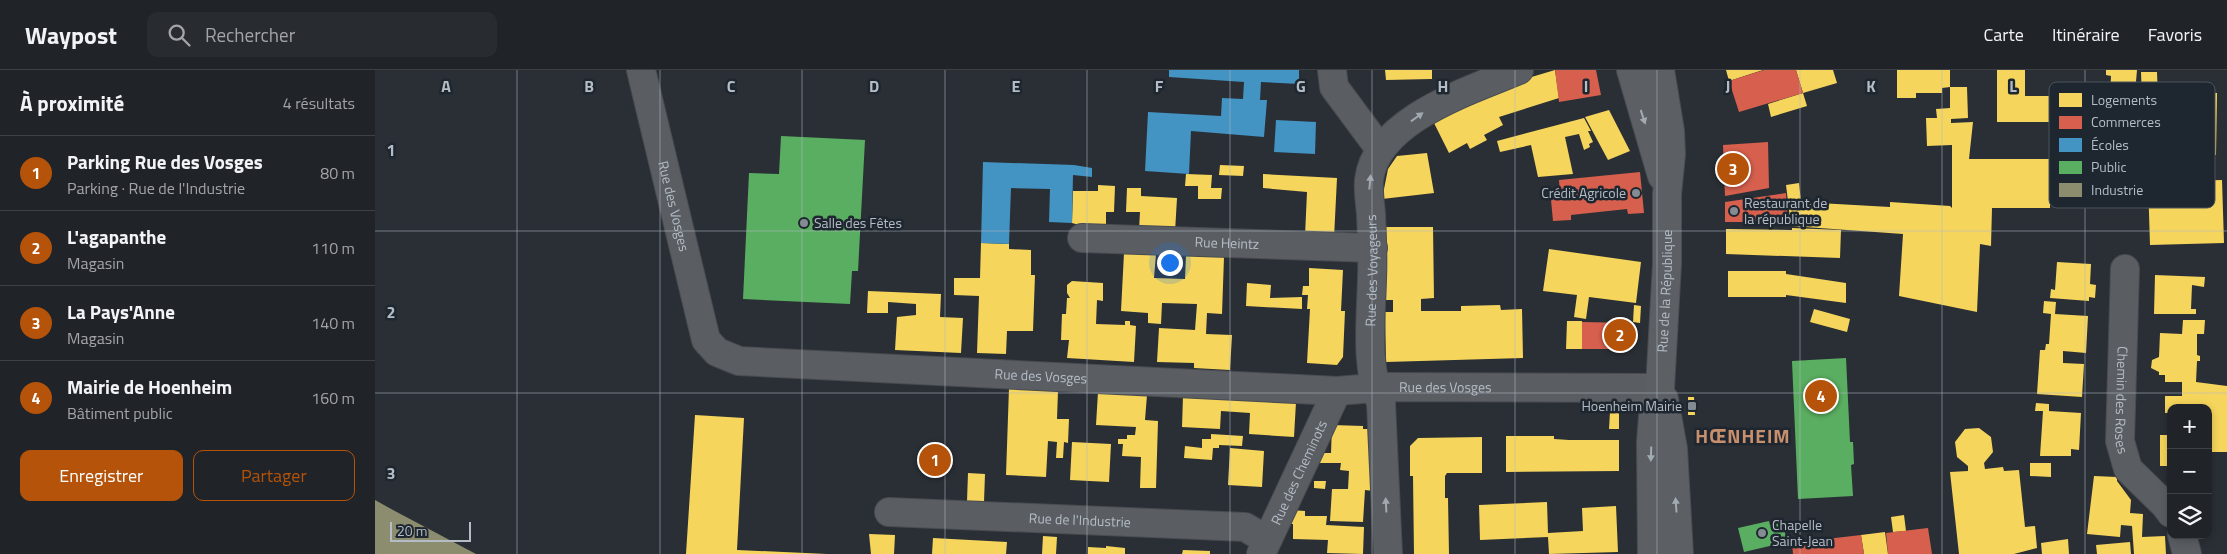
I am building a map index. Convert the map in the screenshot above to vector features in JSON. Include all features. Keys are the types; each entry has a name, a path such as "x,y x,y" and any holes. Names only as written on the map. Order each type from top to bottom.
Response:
{"main road":[{"name":"Rue de la République","path":"1631,70 1667,194"},
{"name":"Rue de la République","path":"1652,554 1651,442 1653,417 1660,388 1667,264 1667,194 1671,154 1670,130 1660,70"},
{"name":"Rue de la République","path":"1660,388 1666,402 1673,449 1679,554"}],"street":[{"name":"Rue des Vosges","path":"641,70 707,340 717,352 739,361 1337,391 1375,388 1660,388"},
{"path":"1332,70 1334,87 1381,149"},
{"name":"Rue des Voyageurs","path":"1388,554 1381,403 1375,388 1371,351 1373,248 1369,179 1381,149 1410,122 1429,108 1519,70"},
{"name":"Rue Heintz","path":"1081,238 1373,248"},
{"name":"Chemin des Roses","path":"2125,269 2120,441 2128,469 2167,507"},
{"name":"Rue des Cheminots","path":"1264,547 1337,391"},
{"name":"Rue de l'Industrie","path":"889,512 1245,527 1264,547"},
{"path":"2183,539 2187,554"}],"building: Logements":[{"path":"1385,70 1432,70 1432,79 1386,80"},
{"path":"1555,70 1559,98 1499,117 1503,125 1484,135 1487,140 1470,149 1467,143 1449,153 1434,123 1512,83"},
{"path":"1726,70 1763,70 1729,81"},
{"path":"1796,70 1833,70 1837,83 1803,93"},
{"path":"1897,70 1950,70 1950,87 1942,88 1942,93 1916,93 1916,98 1897,98"},
{"path":"1997,70 2025,70 2025,96 2049,96 2049,122 1997,122"},
{"path":"2106,70 2137,70 2136,82 2111,82 2111,76 2106,75"},
{"path":"2141,72 2157,72 2157,82 2141,82"},
{"path":"1950,87 1967,87 1968,118 1951,119 1951,123 1973,122 1969,159 2049,159 2049,208 1992,208 1991,246 1980,244 1977,312 1899,296 1903,234 1791,226 1786,185 1799,183 1801,202 1890,207 1890,202 1950,206 1952,208 1952,145 1927,146 1926,118 1937,118 1936,109 1950,108"},
{"path":"1803,93 1807,106 1771,117 1768,104"},
{"path":"2215,93 2217,93 2216,155"},
{"path":"1609,110 1630,151 1608,160 1585,117"},
{"path":"1584,118 1591,131 1588,131 1593,142 1589,144 1590,147 1584,150 1579,134 1565,137 1573,174 1538,177 1531,145 1500,152 1497,141"},
{"path":"1427,153 1434,193 1382,199 1388,169 1397,156"},
{"path":"1220,165 1244,166 1243,176 1219,175"},
{"path":"1186,174 1212,175 1211,188 1222,188 1221,199 1198,199 1198,186 1185,186"},
{"path":"1263,174 1337,178 1334,238 1305,236 1307,192 1263,188"},
{"path":"2215,180 2222,180 2224,243 2150,245 2149,208 2215,208"},
{"path":"1098,185 1115,186 1114,212 1106,212 1106,228 1090,228 1072,223 1073,191 1098,191"},
{"path":"1127,188 1141,188 1141,196 1177,198 1175,232 1139,230 1140,212 1126,212"},
{"path":"1383,227 1433,227 1434,298 1421,299 1421,311 1461,311 1461,306 1500,305 1501,310 1522,309 1523,358 1386,362 1385,312 1393,312 1393,300 1385,300"},
{"path":"1792,228 1841,230 1840,258 1726,254 1726,229 1792,230"},
{"path":"981,243 1009,244 1009,249 1031,250 1031,275 1035,275 1033,331 1007,331 1006,354 977,353 979,296 954,295 954,278 980,278"},
{"path":"1549,249 1641,262 1636,303 1589,297 1586,319 1574,317 1577,295 1543,291"},
{"path":"1124,253 1156,254 1154,278 1185,279 1186,255 1224,257 1222,314 1207,313 1206,334 1232,335 1230,370 1194,368 1194,363 1157,362 1159,328 1195,330 1197,304 1162,303 1161,324 1148,323 1148,313 1121,311"},
{"path":"2057,262 2091,264 2090,284 2096,285 2095,298 2089,297 2089,301 2050,298 2051,289 2055,290"},
{"path":"1309,268 1343,270 1341,311 1345,311 1343,357 1337,365 1307,363 1310,309 1307,309 1308,295 1302,295 1303,286 1309,286"},
{"path":"1728,271 1786,271 1786,274 1846,283 1846,303 1786,295 1786,297 1728,297"},
{"path":"2155,275 2205,277 2204,287 2192,285 2191,309 2196,309 2196,314 2154,314"},
{"path":"1072,281 1103,283 1103,301 1097,300 1096,324 1125,325 1125,321 1130,321 1130,325 1136,326 1134,362 1067,358 1069,340 1061,340 1062,314 1066,314 1067,298 1070,298 1067,293 1067,285"},
{"path":"1247,283 1271,285 1270,298 1302,297 1302,309 1246,306"},
{"path":"868,291 941,294 940,317 963,318 961,353 895,350 897,317 916,315 916,304 888,302 888,313 867,313"},
{"path":"2044,301 2056,302 2055,314 2088,316 2086,353 2063,351 2063,363 2084,364 2082,397 2037,394 2040,350 2045,350 2046,344 2049,344 2051,314 2043,313"},
{"path":"1634,305 1641,306 1640,323 1633,322"},
{"path":"1814,309 1850,319 1847,332 1810,322"},
{"path":"2183,320 2205,320 2204,334 2197,334 2197,355 2200,356 2200,361 2197,361 2196,382 2227,386 2227,452 2212,452 2212,404 2167,404 2167,413 2165,413 2165,396 2182,396 2182,382 2165,382 2165,375 2159,375 2159,372 2151,368 2152,360 2159,357 2160,333 2182,334"},
{"path":"1567,321 1582,321 1582,349 1566,349"},
{"path":"1009,388 1058,391 1057,419 1069,419 1068,443 1064,442 1063,458 1056,458 1057,442 1048,441 1046,477 1006,475"},
{"path":"1098,392 1147,395 1145,420 1158,421 1156,488 1140,488 1141,457 1122,456 1123,444 1118,444 1118,439 1127,439 1127,435 1135,435 1136,427 1096,425"},
{"path":"1183,396 1296,402 1294,437 1249,434 1250,413 1221,411 1220,429 1182,427"},
{"path":"1688,397 1694,397 1695,415 1688,415"},
{"path":"2036,403 2049,404 2049,411 2081,413 2079,450 2071,449 2071,456 2040,456 2043,411 2035,411"},
{"path":"1610,412 1619,413 1619,429 1609,429"},
{"path":"695,415 744,418 737,550 827,554 686,554"},
{"path":"1332,425 1363,426 1363,429 1374,429 1374,491 1365,490 1363,522 1330,521 1332,489 1348,489 1349,471 1340,470 1341,463 1320,463 1321,453 1331,453"},
{"path":"1979,428 1991,437 1993,452 1984,463 1985,469 2003,467 2004,471 2019,470 2025,527 2035,526 2037,548 2014,554 1959,554 1950,472 1968,471 1968,466 1957,457 1955,442 1965,429"},
{"path":"1211,434 1243,436 1242,446 1219,445 1219,448 1213,448 1212,460 1184,458 1185,446 1202,448 1202,439 1211,439"},
{"path":"2160,435 2167,435 2167,466 2160,466"},
{"path":"1506,436 1554,436 1554,439 1569,440 1619,440 1619,471 1506,472"},
{"path":"1482,437 1482,473 1447,473 1445,476 1445,498 1448,498 1449,554 1414,554 1413,476 1410,476 1410,446 1418,438"},
{"path":"1072,442 1111,444 1109,482 1070,480"},
{"path":"1230,448 1264,451 1262,487 1228,485"},
{"path":"2030,463 2051,463 2051,477 2030,476"},
{"path":"968,473 985,474 984,502 967,501"},
{"path":"2094,476 2117,477 2117,481 2131,500 2130,513 2143,514 2142,537 2165,536 2166,554 2134,554 2132,526 2121,525 2120,537 2087,534"},
{"path":"1314,481 1326,481 1325,489 1314,488"},
{"path":"1547,502 1548,533 1583,531 1582,508 1616,506 1618,552 1549,554 1548,537 1480,540 1479,505"},
{"path":"1290,510 1305,511 1305,516 1327,516 1326,525 1364,527 1363,554 1327,553 1328,540 1293,539 1293,524 1285,524"},
{"path":"1904,515 1906,531 1893,532 1891,517"},
{"path":"1885,532 1888,554 1864,554 1861,535"},
{"path":"869,534 895,535 894,554 871,554"},
{"path":"1043,536 1057,537 1056,554 1042,554"},
{"path":"933,538 1007,542 1006,554 932,554"},
{"path":"2068,539 2069,554 2042,554 2041,543"},
{"path":"2130,542 2131,554 2097,554 2096,545"},
{"path":"1106,546 1125,548 1125,554 1088,554 1088,547 1106,548"},
{"path":"1183,550 1210,551 1210,554 1182,554"}],"building: Commerces":[{"path":"1555,70 1596,70 1601,95 1559,102"},
{"path":"1764,70 1796,70 1803,93 1739,112 1729,81"},
{"path":"1768,142 1769,188 1725,196 1723,145"},
{"path":"1640,172 1644,213 1628,214 1627,209 1571,215 1571,220 1553,221 1551,200 1554,197 1560,197 1559,180"},
{"path":"1786,193 1788,222 1725,222 1725,202"},
{"path":"1582,322 1630,323 1630,349 1582,349"},
{"path":"1928,528 1932,554 1888,554 1886,533"},
{"path":"1861,535 1864,554 1793,554 1792,543"}],"building: Écoles":[{"path":"1169,70 1299,70 1299,84 1261,82 1260,100 1267,100 1264,137 1191,131 1189,174 1145,171 1148,112 1221,116 1222,98 1243,99 1244,82 1169,77"},
{"path":"1276,120 1316,122 1315,154 1274,152"},
{"path":"983,162 1074,165 1092,168 1092,177 1073,175 1072,223 1049,222 1050,189 1011,188 1009,244 981,243"}],"building: Public":[{"name":"Salle des Fêtes","path":"781,136 865,140 858,271 852,271 850,304 743,299 749,173 779,174"},
{"path":"1846,358 1850,442 1853,442 1854,464 1851,465 1853,496 1798,499 1792,361"},
{"name":"Chapelle Saint-Jean","path":"1769,521 1770,525 1783,522 1786,538 1773,541 1774,545 1744,552 1738,528"}],"building: Industrie":[{"path":"375,500 393,510 476,554 375,554"}],"place":[{"name":"La Pays'Anne","path":"1733,169"},
{"name":"Crédit Agricole","path":"1636,193"},
{"name":"Restaurant de la république","path":"1734,211"},
{"name":"Salle des Fêtes","path":"804,223"},
{"name":"L'agapanthe","path":"1620,335"},
{"name":"Mairie de Hoenheim","path":"1821,396"},
{"name":"Hoenheim Mairie","path":"1692,406"},
{"name":"Parking Rue des Vosges","path":"935,460"},
{"name":"Chapelle Saint-Jean","path":"1762,533"}],"district":[{"name":"HŒNHEIM","path":"1743,436"}]}
